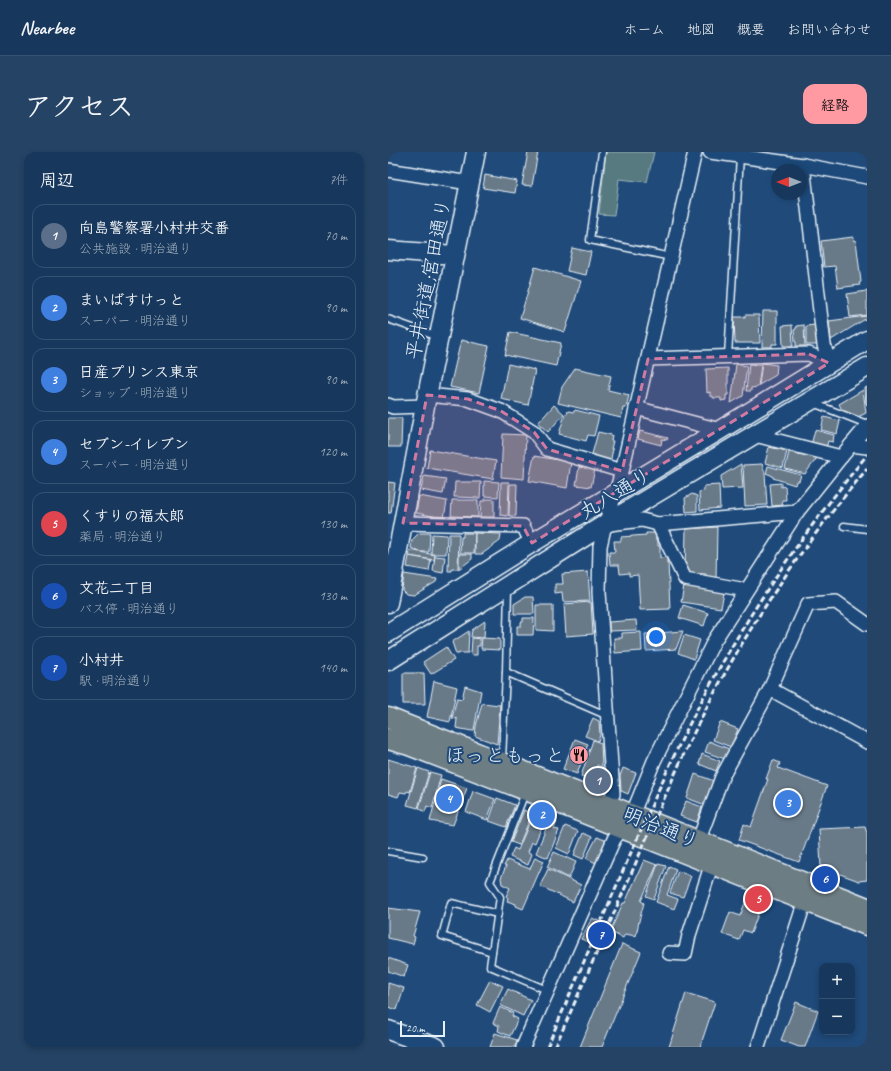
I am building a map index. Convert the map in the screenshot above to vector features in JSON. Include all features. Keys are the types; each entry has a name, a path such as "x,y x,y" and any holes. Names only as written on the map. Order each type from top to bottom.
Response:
{"main road":[{"name":"平井街道;宮田通り","path":"388,603 396,523 426,401 454,255 476,152"},
{"path":"388,250 454,255"},
{"name":"丸八通り","path":"388,633 532,543 867,340"},
{"name":"丸八通り","path":"388,661 605,524 867,367"},
{"name":"明治通り","path":"388,718 502,763 712,863 805,901 867,911"},
{"name":"明治通り","path":"388,739 409,745 526,790 605,812"},
{"name":"明治通り","path":"627,822 698,842 867,911"},
{"path":"388,1030 436,1047"}],"street":[{"path":"605,812 613,794 599,592 600,546 605,524 622,471 695,152"},
{"path":"710,152 796,164"},
{"path":"807,166 867,177"},
{"path":"388,170 470,183"},
{"path":"807,199 824,345 829,363"},
{"path":"648,359 809,354 829,363"},
{"path":"388,405 393,407 426,401 468,399 501,411 534,432 547,449 622,471"},
{"path":"636,408 720,430"},
{"path":"523,1047 614,839 627,822 654,761 714,641 797,512 867,425"},
{"path":"755,435 841,457"},
{"path":"851,445 867,447"},
{"path":"605,524 642,520 658,524 797,512"},
{"path":"396,523 523,526 532,543"},
{"path":"658,524 685,579 746,590"},
{"path":"698,842 722,778 770,689 808,604 836,602 866,621"},
{"path":"770,689 867,742"},
{"path":"669,952 685,954 689,935 712,863"},
{"path":"761,1046 805,901"}],"lane":[{"path":"602,152 590,240 672,256"},
{"path":"728,356 740,156"},
{"path":"388,319 439,338"},
{"path":"810,402 867,425"},
{"path":"844,526 867,529"},
{"path":"502,763 508,586"},
{"path":"506,672 608,716"},
{"path":"526,790 490,882 500,897 490,966 547,990"},
{"path":"388,851 423,857"},
{"path":"492,952 442,936 451,903 498,914"}],"highlighted area":[{"path":"809,354 829,363 532,543 523,526 403,523 427,395 468,399 501,411 534,432 547,449 622,471 648,359"}],"green space":[{"path":"606,152 654,152 647,182 619,179 614,215 599,214"}],"building":[{"path":"528,152 538,152 532,186 522,185"},
{"path":"485,175 517,181 515,193 483,188"},
{"path":"853,237 854,241 856,240 861,282 859,283 860,285 838,288 835,266 824,267 821,241"},
{"path":"572,248 591,252 586,275 567,271"},
{"path":"535,267 581,281 565,332 520,318"},
{"path":"867,291 867,315 850,317 847,294"},
{"path":"763,311 777,311 777,344 772,344 772,347 762,347"},
{"path":"745,315 759,315 760,343 735,343 734,317 745,317"},
{"path":"867,316 867,318 831,340 829,321"},
{"path":"792,325 793,346 783,346 782,326"},
{"path":"804,325 805,346 796,346 794,330 796,329 796,326"},
{"path":"815,325 817,345 806,345 806,326"},
{"path":"510,332 561,343 556,366 505,355"},
{"path":"461,340 489,346 479,393 450,387"},
{"path":"762,363 777,365 776,375 759,385"},
{"path":"508,364 535,370 528,405 501,399"},
{"path":"736,364 747,366 743,396 731,403"},
{"path":"749,364 761,365 758,387 751,388 751,391 746,391"},
{"path":"575,368 611,376 608,390 629,395 626,408 623,408 621,418 558,403 562,387"},
{"path":"728,368 728,395 726,395 726,400 721,401 721,398 713,398 713,396 710,396 710,392 707,393 706,369"},
{"path":"867,387 867,405 865,388"},
{"path":"863,390 866,413 855,417 843,412 839,404"},
{"path":"554,405 564,414 548,432 538,423"},
{"path":"575,410 599,416 594,436 588,435 586,441 559,434 565,414 567,414 568,411 574,412"},
{"path":"824,417 840,421 837,434 821,430"},
{"path":"388,418 402,418 401,447 388,447"},
{"path":"815,430 834,435 833,442 828,441 826,448 811,445"},
{"path":"640,431 668,438 667,440 662,439 661,445 638,439"},
{"path":"598,432 612,435 611,441 613,441 611,449 613,449 610,463 591,458"},
{"path":"503,434 526,435 524,479 501,477"},
{"path":"769,447 787,451 783,468 765,463"},
{"path":"430,450 496,461 493,479 427,468"},
{"path":"789,452 817,458 805,474 785,469"},
{"path":"534,456 571,462 567,488 529,481"},
{"path":"741,464 743,488 722,489 721,476"},
{"path":"762,464 765,473 767,505 745,506 743,465"},
{"path":"768,466 801,475 799,481 796,481 795,485 773,478 773,476 766,473"},
{"path":"579,467 595,469 591,487 576,485"},
{"path":"424,476 446,479 443,494 421,490"},
{"path":"484,481 499,482 498,497 484,496"},
{"path":"388,482 395,483 391,513 388,513"},
{"path":"455,482 481,482 480,498 454,497"},
{"path":"501,482 509,482 508,516 500,515"},
{"path":"781,483 781,487 785,486 786,500 782,500 783,505 772,506 770,484"},
{"path":"510,484 517,484 516,516 509,516"},
{"path":"719,485 720,508 700,510 699,492 704,491 704,486"},
{"path":"692,494 697,496 697,511 686,512 685,498"},
{"path":"419,496 447,501 444,518 416,513"},
{"path":"485,499 494,499 494,517 480,517 481,501 485,501"},
{"path":"452,500 478,500 478,517 451,516"},
{"path":"717,527 716,580 706,579 706,574 685,573 686,529"},
{"path":"419,533 430,533 429,552 420,552 411,548 412,540"},
{"path":"463,533 475,533 474,553 460,553 461,537 463,537"},
{"path":"475,533 501,534 500,541 482,554 475,554"},
{"path":"646,533 655,533 656,540 658,540 658,546 660,546 660,558 667,557 670,609 640,610 638,575 629,576 629,573 620,574 619,565 610,565 609,552 615,552 614,541 621,541 621,537 646,535"},
{"path":"432,534 447,535 446,554 431,554"},
{"path":"449,534 459,534 458,569 452,569 452,571 448,571"},
{"path":"410,550 435,555 434,560 409,556"},
{"path":"459,554 472,554 472,559 459,569"},
{"path":"409,556 431,560 429,571 407,567"},
{"path":"435,556 445,557 443,573 433,571"},
{"path":"588,572 590,601 563,602 562,593 555,594 555,584 563,584 562,574"},
{"path":"404,574 437,579 436,582 414,595 406,594 402,590"},
{"path":"684,585 724,593 721,608 681,602"},
{"path":"525,597 533,597 534,614 514,614 514,604"},
{"path":"591,602 593,634 566,636 564,604"},
{"path":"536,605 553,605 553,631 536,630"},
{"path":"683,605 708,613 704,626 679,618"},
{"path":"523,618 534,618 533,635 517,635 517,626 521,626"},
{"path":"636,620 637,630 609,631 609,622"},
{"path":"485,621 484,638 471,637 472,630"},
{"path":"469,631 468,653 456,654 452,642"},
{"path":"683,631 676,649 646,651 645,634"},
{"path":"641,632 642,651 615,653 614,638 622,638 622,633"},
{"path":"684,635 700,640 694,659 678,653"},
{"path":"472,638 480,639 480,646 477,646 477,655 471,655"},
{"path":"482,638 500,639 500,650 481,649"},
{"path":"446,647 454,660 431,674 423,662"},
{"path":"403,673 424,673 425,704 403,704"},
{"path":"434,681 457,687 450,722 427,717"},
{"path":"465,686 481,691 474,730 472,731 456,728 457,719 452,718 457,698 462,699"},
{"path":"482,703 500,705 497,744 475,736"},
{"path":"593,718 599,721 600,735 598,741 585,736"},
{"path":"720,722 738,729 731,747 713,740"},
{"path":"575,739 588,744 577,774 563,769"},
{"path":"593,740 601,743 602,767 597,765 591,780 581,776"},
{"path":"709,741 729,749 725,759 705,752"},
{"path":"702,754 720,761 716,771 699,764"},
{"path":"388,759 417,768 410,792 400,792 398,797 388,794"},
{"path":"773,760 780,763 778,768 827,786 799,862 739,840 744,824 751,827"},
{"path":"418,768 429,772 418,808 407,805"},
{"path":"623,768 636,773 628,794 621,791 620,776"},
{"path":"598,769 602,771 600,776 604,778 602,785 593,781"},
{"path":"430,772 441,775 432,808 427,806 425,812 419,808"},
{"path":"695,774 714,781 705,805 687,798"},
{"path":"441,779 467,788 453,825 430,821"},
{"path":"473,791 495,799 487,820 466,812"},
{"path":"497,798 515,805 506,827 489,821"},
{"path":"686,801 702,807 697,822 680,816"},
{"path":"524,810 532,814 519,845 511,842"},
{"path":"533,814 545,819 535,843 532,842 528,852 532,854 528,865 510,857 514,848 518,850"},
{"path":"550,819 557,822 554,829 559,830 548,858 536,853"},
{"path":"565,826 578,831 569,854 556,848"},
{"path":"865,827 867,833 867,880 859,881 821,867 819,829"},
{"path":"583,833 592,837 583,859 574,855"},
{"path":"597,837 607,841 596,863 586,858"},
{"path":"554,852 576,862 569,878 547,867"},
{"path":"535,857 544,861 523,909 516,906 516,904 507,901 508,898 506,896 510,888 502,884 501,878 507,860 530,869"},
{"path":"644,860 657,865 641,901 644,903 636,936 625,934 623,938 596,925 589,942 581,939 592,918 612,927 623,903 625,903"},
{"path":"658,864 666,866 654,899 646,896"},
{"path":"669,866 676,869 667,895 678,899 674,909 656,902"},
{"path":"548,869 581,885 573,902 540,886"},
{"path":"678,871 691,876 683,897 670,893"},
{"path":"748,895 763,901 751,933 743,930 739,940 722,934 730,912 740,916"},
{"path":"388,908 420,912 413,936 415,937 413,944 388,938"},
{"path":"622,944 641,952 602,1047 580,1047"},
{"path":"388,958 408,965 404,977 388,971"},
{"path":"490,980 503,986 490,1012 477,1005"},
{"path":"388,983 404,988 397,1010 388,1007"},
{"path":"508,989 531,1000 523,1016 500,1005"},
{"path":"686,993 715,1002 700,1047 669,1047"},
{"path":"796,1002 818,1011 805,1047 799,1047 781,1040"},
{"path":"500,1007 513,1013 512,1016 518,1019 510,1036 498,1031 499,1026 493,1023"},
{"path":"495,1033 517,1040 515,1047 490,1047"}],"railway":[{"path":"547,1047 683,736 702,700 739,635 778,573 843,484 867,455"},
{"path":"555,1047 684,754 725,673 743,642 801,553 844,496 867,469"}],"place":[{"name":"ほっともっと","path":"579,755"},
{"name":"向島警察署小村井交番","path":"598,781"},
{"name":"セブン-イレブン","path":"449,799"},
{"name":"日産プリンス東京","path":"788,803"},
{"name":"まいばすけっと","path":"542,815"},
{"name":"文花二丁目","path":"825,879"},
{"name":"くすりの福太郎","path":"758,899"},
{"name":"小村井","path":"601,935"}]}
